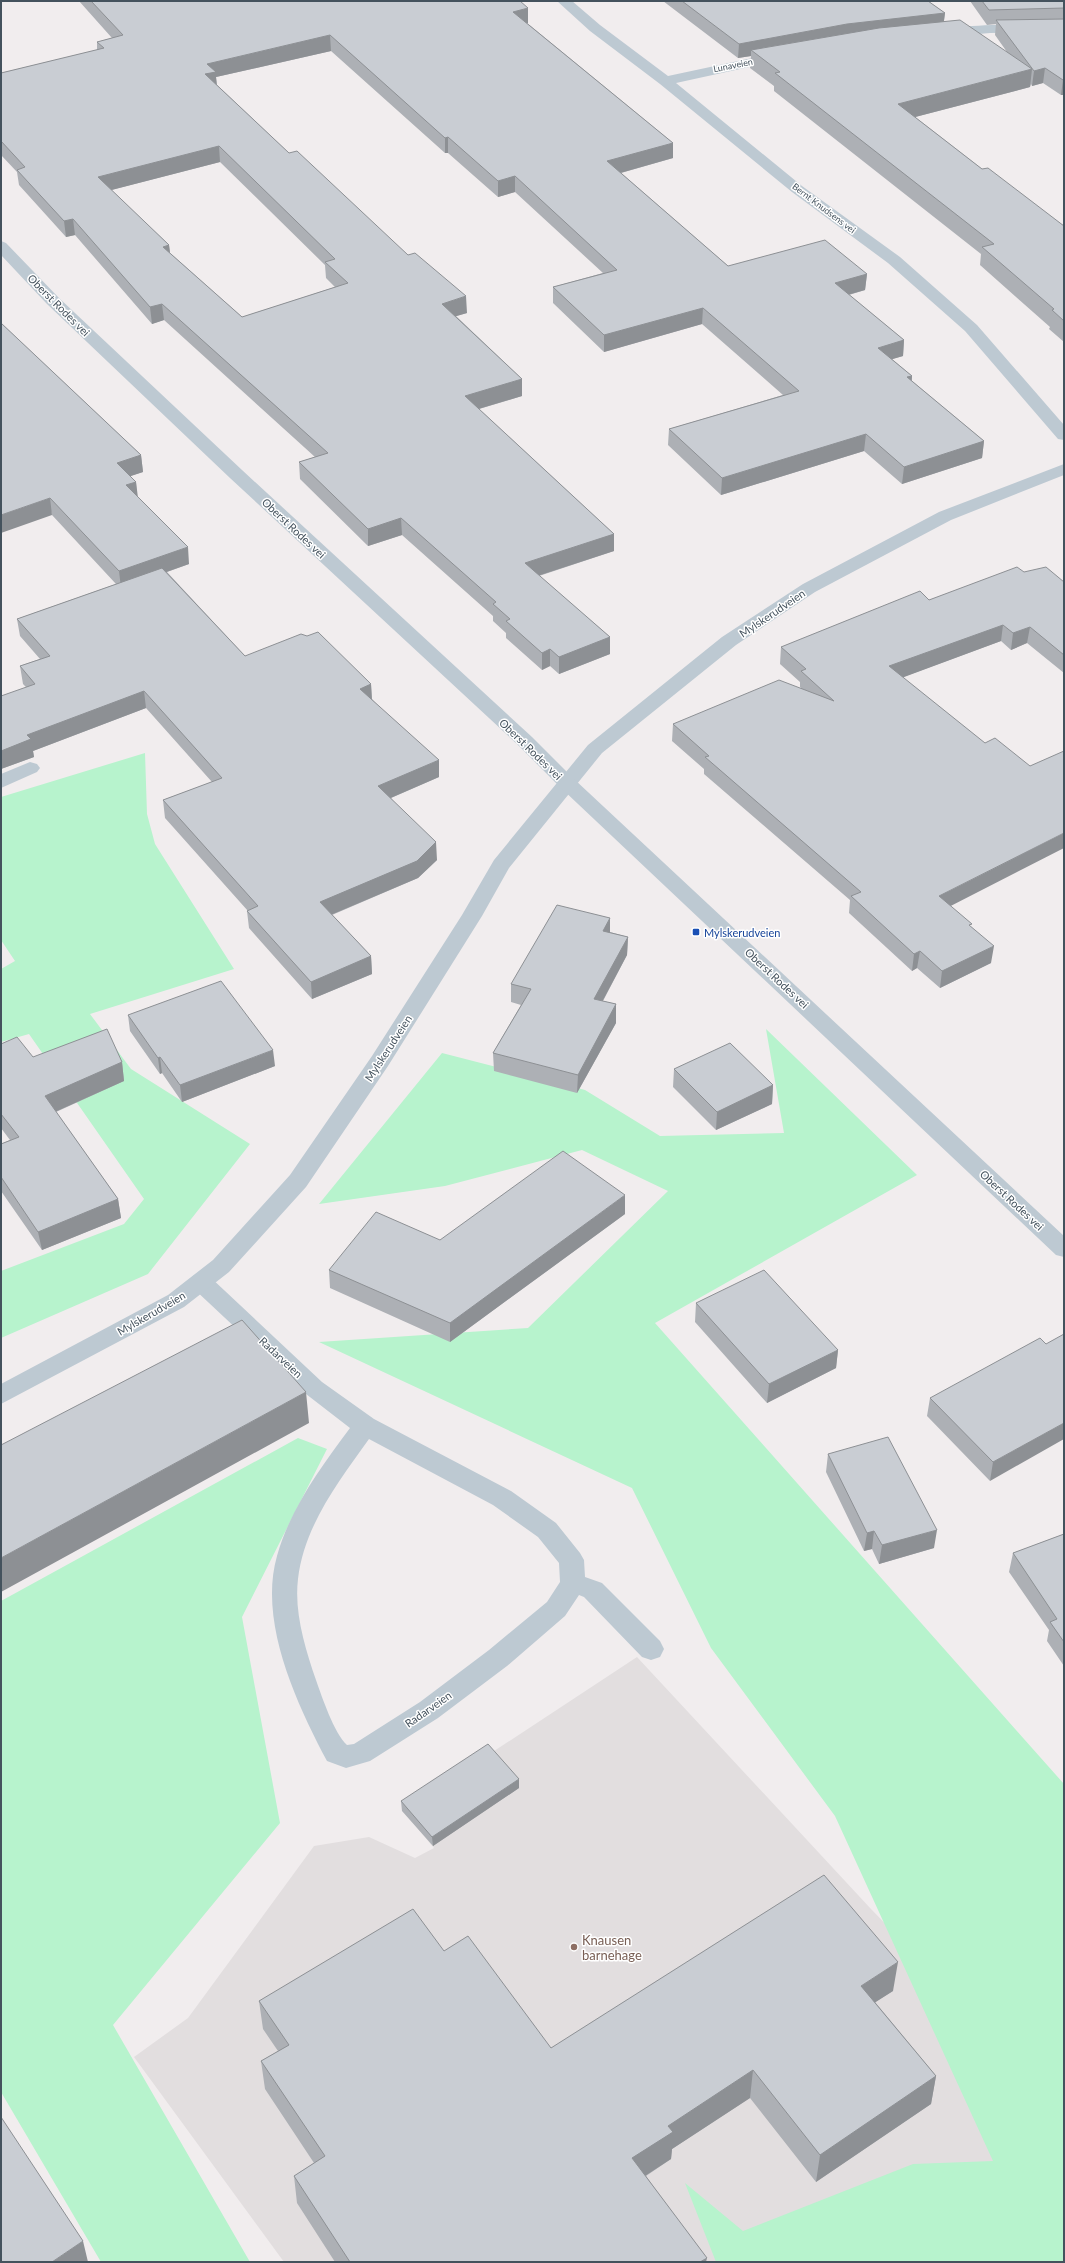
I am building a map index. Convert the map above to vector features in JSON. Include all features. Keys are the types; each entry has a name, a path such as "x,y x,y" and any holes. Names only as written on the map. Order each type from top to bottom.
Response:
{"street":[{"name":"Bernt Knudsens vei","path":"564,1 595,28 665,81 797,189 894,260 971,328 1038,407 1064,435"},
{"path":"929,34 990,28 1064,28"},
{"name":"Lunaveien","path":"665,81 793,54"},
{"name":"Oberst Rodes vei","path":"1,246 64,311 327,560 525,741 567,783 1064,1249"},
{"name":"Mylskerudveien","path":"1,1395 176,1301 221,1266 298,1182 380,1062 472,916 501,865 595,749 729,641 809,588 945,516 1064,469"},
{"path":"1,782 30,768"},
{"name":"Radarveien","path":"201,1282 314,1388 365,1426 502,1498 547,1530 571,1560 573,1583 556,1609 498,1658 429,1710 360,1753 346,1757 336,1753 309,1697 292,1644 284,1600 289,1558 305,1517 326,1478 365,1426"},
{"path":"573,1583 593,1590 651,1649"}],"shaded area":[{"name":"Knausen barnehage","path":"637,1657 871,1909 945,1985 1064,2262 284,2262 134,2057 188,2018 314,1846 369,1837 415,1858 434,1848 403,1811"}],"green space":[{"path":"145,753 147,814 155,844 234,969 90,1014 131,1069 250,1144 148,1274 1,1338 1,1271 124,1224 144,1199 29,1034 1,1042 1,969 15,961 1,940 1,797"},
{"path":"766,1029 917,1175 655,1323 1064,1784 1064,2262 716,2262 685,2183 743,2231 913,2164 993,2161 835,1816 711,1648 632,1488 319,1342 528,1328 668,1191 582,1150 445,1186 319,1204 442,1053 585,1090 660,1136 784,1133"},
{"path":"298,1438 327,1449 242,1617 280,1823 113,2025 250,2262 101,2262 1,2092 1,1601"}],"building":[{"path":"91,1 520,1 528,8 513,12 673,143 607,161 728,266 825,240 867,274 835,283 904,340 878,348 912,376 907,377 984,441 904,467 866,434 722,478 669,429 799,391 703,308 604,335 553,287 617,270 515,176 498,181 448,137 445,138 330,35 207,64 216,72 205,74 289,153 297,151 408,255 415,253 466,296 442,304 522,379 465,396 614,534 525,563 610,637 559,657 550,649 542,653 506,621 510,619 493,604 496,602 401,518 368,529 299,462 328,453 162,304 150,307 73,219 64,221 17,170 25,167 1,141 1,73 104,48 97,42 123,35","holes":["219,146 335,259 325,262 348,283 242,317 163,247 169,245 98,177"]},
{"path":"682,1 928,1 945,13 847,24 739,44"},
{"path":"982,1 1064,1 1064,8 989,10"},
{"path":"1064,19 1064,80 1045,68 1034,71 996,20"},
{"path":"960,20 1032,69 898,104 982,169 988,168 1064,226 1064,321 1052,310 1054,309 982,247 994,244 775,73 780,72 751,50 879,28"},
{"path":"1,323 141,455 117,463 136,482 126,485 188,547 119,571 50,498 1,515"},
{"path":"1017,567 1024,572 1046,567 1064,582 1064,655 1030,627 1013,633 1003,625 889,666 985,743 995,738 1030,766 1064,751 1064,833 939,896 972,924 969,925 994,946 942,971 920,951 914,954 851,896 861,892 705,757 709,756 673,724 779,680 834,701 801,671 806,669 781,647 920,591 929,600"},
{"path":"162,568 245,656 301,634 307,636 318,632 371,684 360,689 439,760 378,786 436,842 417,861 320,902 371,956 311,982 247,911 258,906 163,800 222,778 144,691 27,735 31,739 1,751 1,696 35,684 20,666 50,656 17,619"},
{"path":"557,905 610,918 603,931 628,937 594,999 616,1004 578,1075 493,1053 531,989 511,984"},
{"path":"221,981 273,1050 180,1085 160,1057 158,1058 128,1015"},
{"path":"107,1029 122,1062 45,1096 118,1199 38,1232 1,1177 1,1144 19,1137 1,1114 1,1044 17,1037 33,1057"},
{"path":"730,1043 773,1085 717,1112 674,1069"},
{"path":"563,1151 625,1195 450,1323 329,1270 376,1212 440,1240"},
{"path":"764,1270 838,1350 769,1384 696,1303"},
{"path":"242,1320 306,1392 1,1558 1,1445"},
{"path":"1064,1334 1064,1423 993,1462 930,1398 1040,1338 1046,1344"},
{"path":"888,1437 937,1530 882,1545 874,1531 867,1533 828,1454"},
{"path":"1064,1534 1064,1642 1050,1622 1057,1619 1013,1553"},
{"path":"488,1744 519,1779 432,1837 401,1801"},
{"path":"824,1875 898,1962 861,1986 936,2076 820,2155 753,2070 668,2126 673,2132 632,2158 707,2258 700,2262 350,2262 294,2176 325,2156 261,2061 289,2045 259,2001 413,1909 444,1951 468,1936 551,2048"},
{"path":"1,2117 83,2241 52,2262 1,2262"}],"place":[{"name":"Mylskerudveien","path":"696,932"},
{"name":"Knausen barnehage","path":"574,1947"}]}
